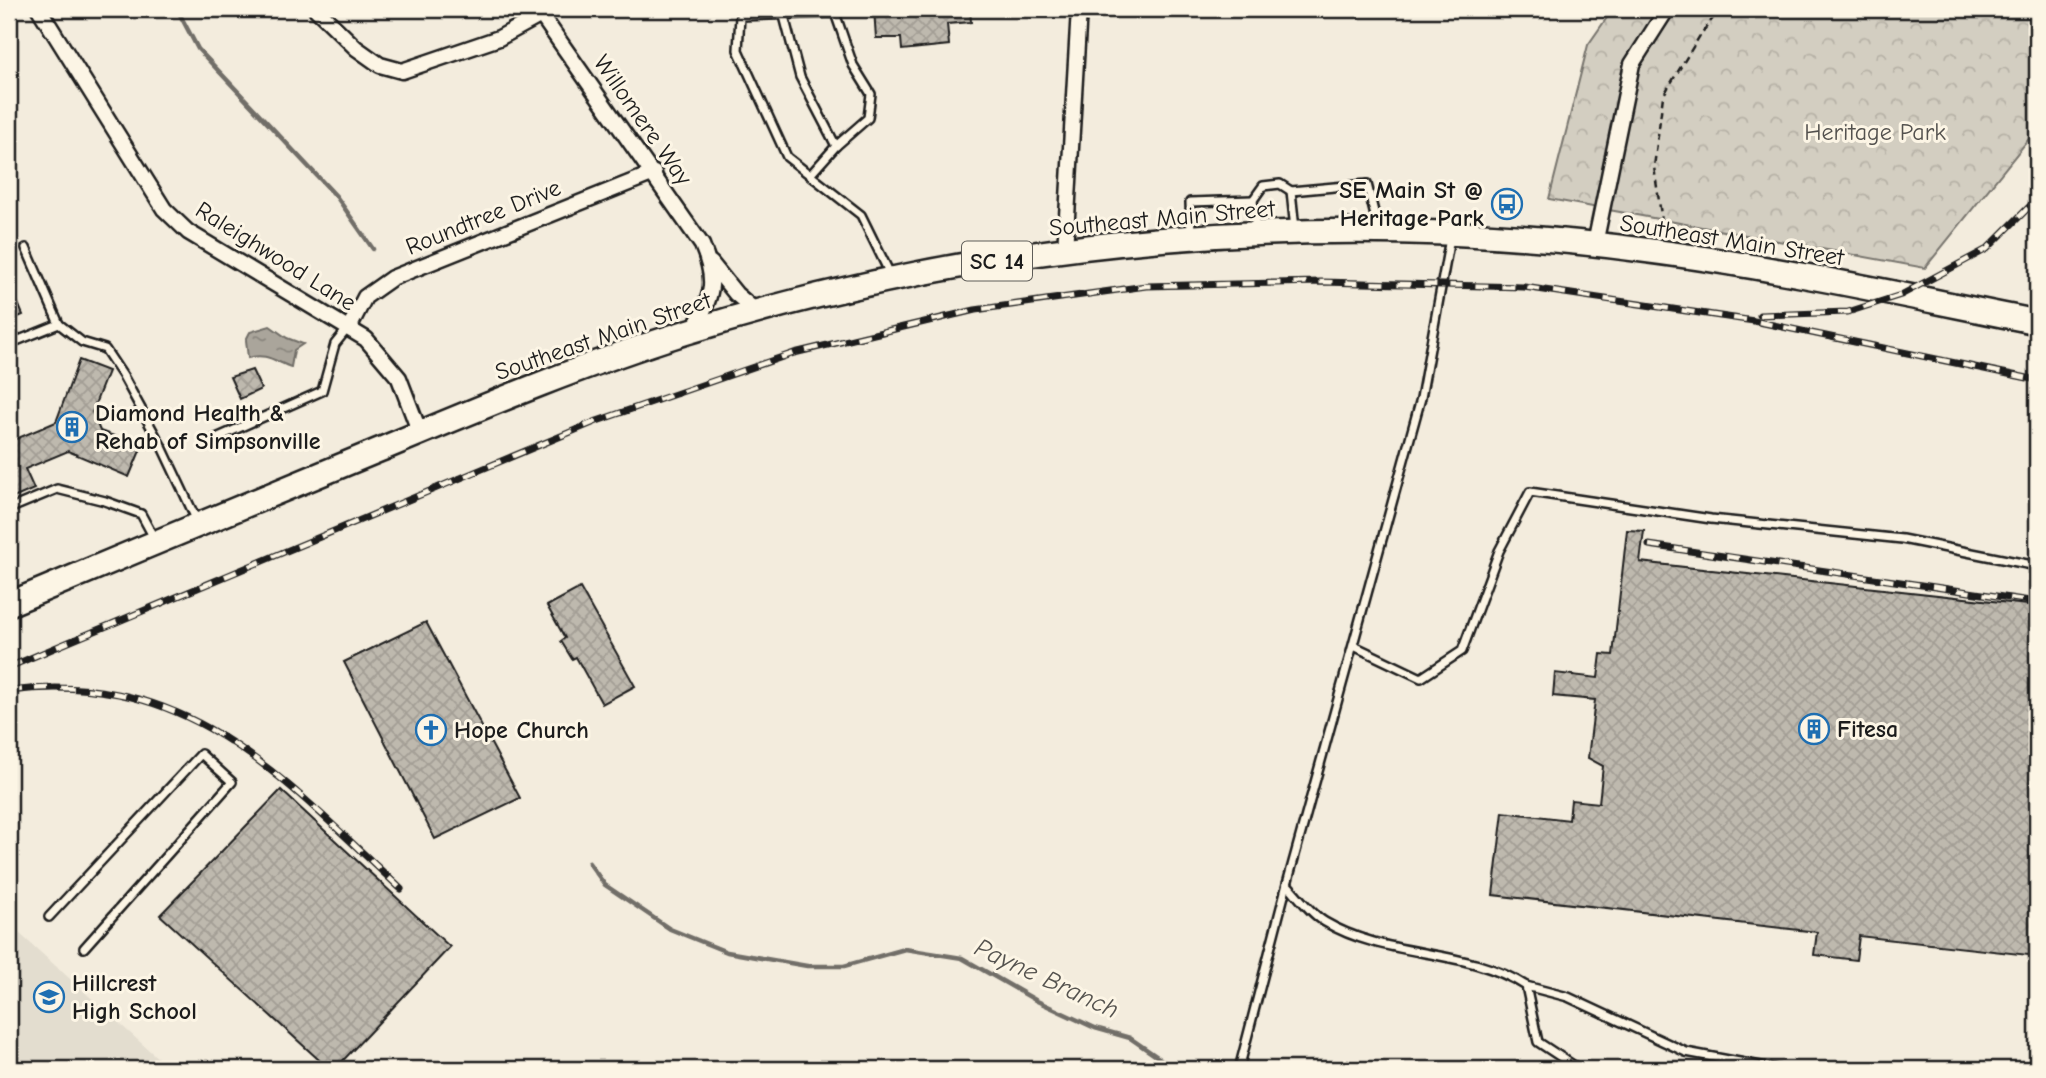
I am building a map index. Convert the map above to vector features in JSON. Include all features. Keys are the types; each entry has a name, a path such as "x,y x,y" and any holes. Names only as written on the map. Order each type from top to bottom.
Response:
{"main road":[{"name":"Southeast Main Street","path":"9,604 547,380 693,330 893,280 1065,251 1191,238 1295,233 1451,234 1595,244 1665,253 2037,322"}],"street":[{"name":"Raleighwood Lane","path":"39,9 164,209 188,232 366,339 399,378 420,433"},
{"path":"316,9 380,65 402,71 499,38 539,12"},
{"path":"1065,251 1079,9"},
{"path":"1595,244 1632,64 1667,9"},
{"name":"Willomere Way","path":"539,12 654,173 708,259 736,294 757,312"},
{"name":"Roundtree Drive","path":"349,328 365,297 392,278 654,173"},
{"name":"Willomere Way","path":"693,330 709,301 713,279 708,259"}],"lane":[{"path":"811,174 836,146 868,118 871,94 853,65 835,13 784,16 739,13 738,50 787,157 861,215 893,280"},
{"path":"784,16 800,77 836,146"},
{"path":"1256,234 1253,200 1263,186 1280,184 1291,191 1367,184 1379,232"},
{"path":"1291,191 1295,233"},
{"path":"1191,238 1190,202 1253,200"},
{"path":"1239,1069 1287,884 1421,398 1451,234"},
{"path":"26,248 59,324 82,342 105,349 163,449 199,525"},
{"path":"9,344 59,324"},
{"path":"214,439 322,391 335,344 349,328"},
{"path":"9,509 57,489 105,500 141,514 157,542"},
{"path":"1354,646 1421,678 1462,651 1499,551 1530,492 1711,519 1902,539 2037,566"},
{"path":"49,917 201,754 232,782 83,948"},
{"path":"1287,884 1323,921 1367,942 1503,971 1526,986 1568,997 1686,1052 1777,1069"},
{"path":"1526,986 1538,1042 1579,1069"}],"path":[{"path":"1665,253 1663,215 1654,167 1663,96 1701,34 1720,9"}],"shaded area":[{"name":"Hillcrest High School","path":"9,924 170,1069 9,1069"}],"green space":[{"name":"Heritage Park","path":"1613,9 2037,9 2037,129 1925,268 1549,199 1588,45"}],"water":[{"path":"270,326 287,338 303,344 294,350 291,367 266,357 248,358 246,340 250,332"}],"building":[{"path":"874,9 970,9 971,22 947,24 949,45 902,50 901,38 876,38"},
{"path":"9,282 23,315 9,321"},
{"name":"Diamond Health & Rehab of Simpsonville","path":"79,360 108,371 92,412 100,431 142,446 129,477 68,451 25,469 34,489 9,500 9,422 16,439 56,422"},
{"path":"252,370 261,389 240,399 230,377"},
{"name":"Fitesa","path":"1627,530 1644,531 1640,562 2037,606 2037,956 1859,936 1856,960 1814,955 1817,932 1493,895 1503,812 1569,820 1571,800 1599,803 1603,766 1588,758 1595,700 1553,696 1555,673 1598,678 1601,654 1613,655"},
{"path":"580,588 635,686 602,704 576,657 572,659 561,641 565,638 547,606"},
{"name":"Hope Church","path":"426,622 520,798 435,839 344,662"},
{"path":"281,790 450,947 335,1069 329,1069 160,915"}],"waterway":[{"path":"177,9 198,49 336,196 373,249"},
{"name":"Payne Branch","path":"589,863 605,885 670,929 727,952 807,966 844,966 905,949 962,958 1037,1001 1095,1028 1130,1038 1175,1069"}],"railway":[{"path":"1760,315 1848,312 1901,295 1987,249 2037,199"},
{"path":"9,667 597,421 794,353 975,310 1146,286 1321,282 1524,287 1754,321 2037,380"},
{"path":"1649,545 2037,602"},
{"path":"9,691 73,688 129,697 181,714 228,740 272,772 315,808 401,889"}],"place":[{"name":"SE Main St @ Heritage Park","path":"1507,204"},
{"name":"Diamond Health & Rehab of Simpsonville","path":"72,427"},
{"name":"Fitesa","path":"1814,729"},
{"name":"Hope Church","path":"431,730"},
{"name":"Hillcrest High School","path":"49,997"}]}
